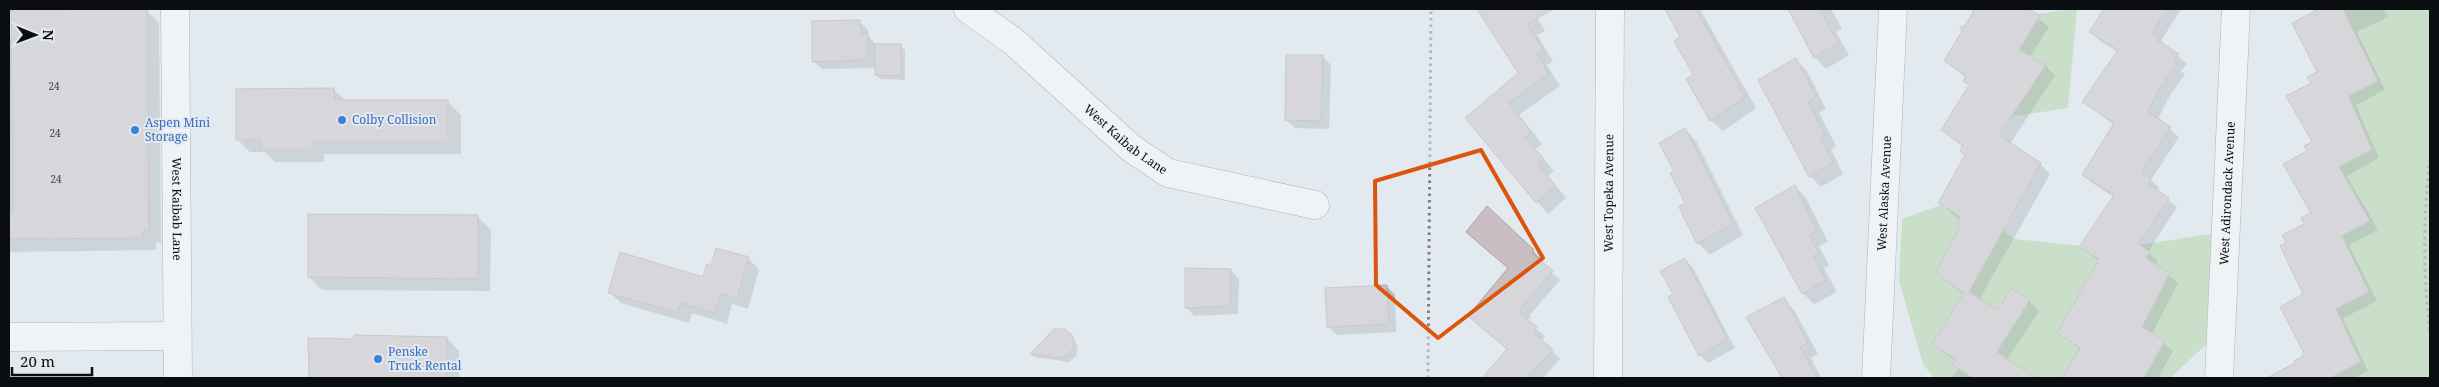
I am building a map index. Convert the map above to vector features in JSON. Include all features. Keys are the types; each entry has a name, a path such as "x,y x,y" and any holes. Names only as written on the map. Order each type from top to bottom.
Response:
{"street":[{"name":"West Kaibab Lane","path":"175,9 178,378"},
{"name":"West Kaibab Lane","path":"968,9 1020,47 1131,148 1168,173 1315,205"},
{"name":"West Topeka Avenue","path":"1608,378 1610,9"},
{"name":"West Alaska Avenue","path":"1876,378 1893,9"},
{"name":"West Adirondack Avenue","path":"2219,378 2236,9"},
{"path":"9,337 178,336"}],"path":[{"path":"1428,378 1432,9"},
{"path":"2430,159 2425,203 2427,309 2430,332"}],"highlighted area":[{"path":"1481,150 1543,258 1438,338 1376,285 1375,181"}],"green space":[{"path":"2077,9 2068,108 1996,119 1959,26"},
{"path":"2329,9 2430,9 2430,378 2291,378 2326,303 2336,203"},
{"path":"1960,198 2014,239 2112,249 2231,231 2221,331 2170,378 1934,378 1923,364 1899,281 1902,219"}],"building":[{"path":"147,9 149,231 144,230 143,238 9,239 9,213 13,213 11,10"},
{"path":"1477,9 1553,9 1527,24 1543,49 1537,54 1549,74 1509,103 1531,132 1525,137 1544,159 1538,164 1556,186 1536,203 1465,118 1518,73"},
{"path":"1665,9 1696,9 1745,97 1710,121 1686,79 1693,74 1674,41 1680,37"},
{"path":"1788,9 1820,9 1838,43 1814,58"},
{"path":"1975,9 2029,9 2040,16 2019,50 2046,65 1999,135 2041,163 1969,292 1998,310 2011,288 2030,300 1997,352 2036,378 1973,378 1952,365 1955,359 1932,344 1964,293 1935,273 1960,227 1957,224 1960,217 1938,203 1965,155 1960,151 1963,145 1941,130 1969,85 1963,81 1966,75 1944,61"},
{"path":"2104,9 2167,9 2152,33 2158,37 2157,40 2179,54 2173,61 2177,64 2160,88 2148,112 2171,127 2141,172 2151,178 2148,184 2169,198 2139,244 2150,252 2146,258 2170,273 2142,327 2165,341 2144,378 2062,378 2080,348 2057,333 2099,259 2079,247 2114,195 2082,175 2114,123 2082,102 2118,50 2089,32"},
{"path":"2319,9 2343,9 2378,81 2349,96 2372,150 2339,167 2370,221 2342,236 2369,292 2336,309 2361,362 2330,378 2267,378 2295,363 2294,361 2305,355 2280,307 2303,294 2280,246 2286,243 2282,235 2304,224 2301,218 2311,213 2283,164 2307,151 2304,146 2312,142 2286,96 2311,83 2307,77 2317,72 2292,23"},
{"path":"860,20 861,33 868,33 867,60 812,62 812,21"},
{"path":"875,44 901,44 901,76 875,75"},
{"path":"1286,55 1323,55 1321,121 1285,120"},
{"path":"1796,58 1816,97 1808,102 1825,135 1820,138 1833,163 1809,177 1758,80"},
{"name":"Colby Collision","path":"334,88 335,100 448,100 448,142 312,142 312,150 261,150 261,140 236,140 236,89"},
{"path":"1685,128 1733,223 1697,244 1679,207 1685,203 1670,173 1674,171 1659,143"},
{"path":"1795,185 1817,231 1809,235 1819,253 1813,256 1826,280 1802,294 1755,208"},
{"path":"1487,206 1534,250 1532,253 1553,271 1522,306 1519,313 1537,327 1533,332 1553,350 1527,378 1482,378 1507,349 1468,316 1508,268 1466,232"},
{"path":"308,214 478,215 478,279 308,277"},
{"path":"716,248 749,257 737,298 721,294 715,313 681,303 678,313 608,293 620,252 703,277 707,264 711,266"},
{"path":"1685,258 1727,339 1699,356 1668,297 1673,294 1660,271"},
{"path":"1185,268 1231,269 1230,306 1185,308"},
{"path":"1387,285 1389,324 1327,327 1325,288"},
{"path":"1784,297 1808,343 1800,347 1817,378 1782,378 1746,317"},
{"path":"1054,329 1065,329 1073,336 1074,346 1069,355 1059,358 1030,354"},
{"name":"Penske Truck Rental","path":"354,335 447,337 447,378 309,378 308,338 353,339"}],"place":[{"name":"Colby Collision","path":"342,120"},
{"name":"Aspen Mini Storage","path":"135,130"},
{"name":"Penske Truck Rental","path":"378,359"}]}
